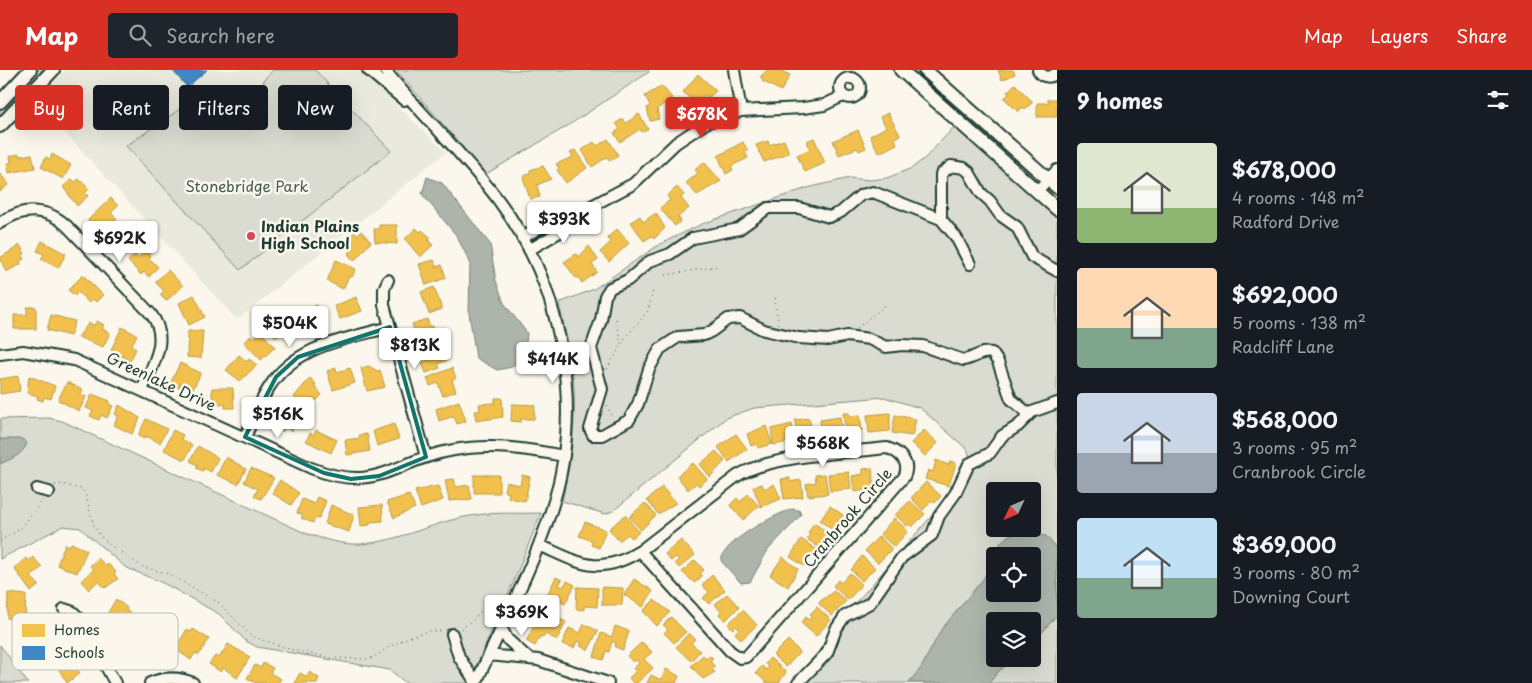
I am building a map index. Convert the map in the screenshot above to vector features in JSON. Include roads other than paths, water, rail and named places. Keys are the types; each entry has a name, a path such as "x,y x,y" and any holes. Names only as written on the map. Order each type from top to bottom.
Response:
{"main road":[{"path":"0,102 30,70"},
{"path":"0,126 53,70"},
{"path":"901,70 1052,204"},
{"path":"924,70 1054,185"}],"street":[{"path":"368,70 416,109"},
{"path":"385,70 416,109 481,179 504,208 529,250 551,305 563,358 566,424 564,456 551,512 539,545 476,683"},
{"path":"734,70 741,111"},
{"path":"1038,70 1045,76 1050,77 1057,72"},
{"path":"569,218 633,184 676,143 696,128 718,118 741,111 803,108 832,103 843,96"},
{"path":"941,218 942,174 951,166 964,168 971,176 977,188 990,201 996,211 1017,227 1032,257 1057,271"},
{"path":"1052,204 1057,170"},
{"path":"1037,190 1054,185"},
{"path":"970,264 956,237 941,218 911,205 868,192 835,216 822,216 799,208 768,208 744,226 734,230 694,238 670,254 650,261 628,280 616,285 607,292 601,320 591,348 593,360 602,385 590,429 593,435 597,436 624,424 633,413 656,354 672,340 685,336 704,335 712,332 728,319 734,318 780,335 828,340 847,336 869,339 886,347 902,345 923,346 963,360 970,359 982,352 992,353 998,362 1011,400 1029,414"},
{"path":"0,223 15,214 35,210 62,221 151,314 158,326 160,344 142,390"},
{"path":"522,238 562,215 569,218"},
{"path":"529,250 568,227 569,218"},
{"path":"388,280 384,296 390,327 426,457"},
{"path":"245,438 270,385 286,366 298,357 321,347 390,327"},
{"name":"Greenlake Drive","path":"0,354 23,351 65,358 89,365 324,473 351,479 379,476 426,457 453,450 479,447 535,450 564,456"},
{"path":"798,683 826,653 844,616 870,603 902,557 932,535 939,516 955,494 969,464 990,453 1002,436 1029,414 1035,410 1057,403"},
{"name":"Cranbrook Circle","path":"539,545 576,561 601,566 626,560 737,476 763,464 887,448 899,453 906,465 906,471 900,483 746,657 740,658 730,651 640,551"},
{"path":"36,489 49,492"},
{"path":"64,609 74,613"},
{"path":"501,628 513,647 528,658"},
{"path":"452,634 459,657 476,683"},
{"path":"489,655 528,658 549,662 577,674 608,683"},
{"path":"108,670 115,683"},
{"path":"150,683 175,678 194,683"}],"place":[{"name":"Indian Plains High School","path":"251,236"}],"park label":[{"name":"Stonebridge Park","path":"247,187"}]}
